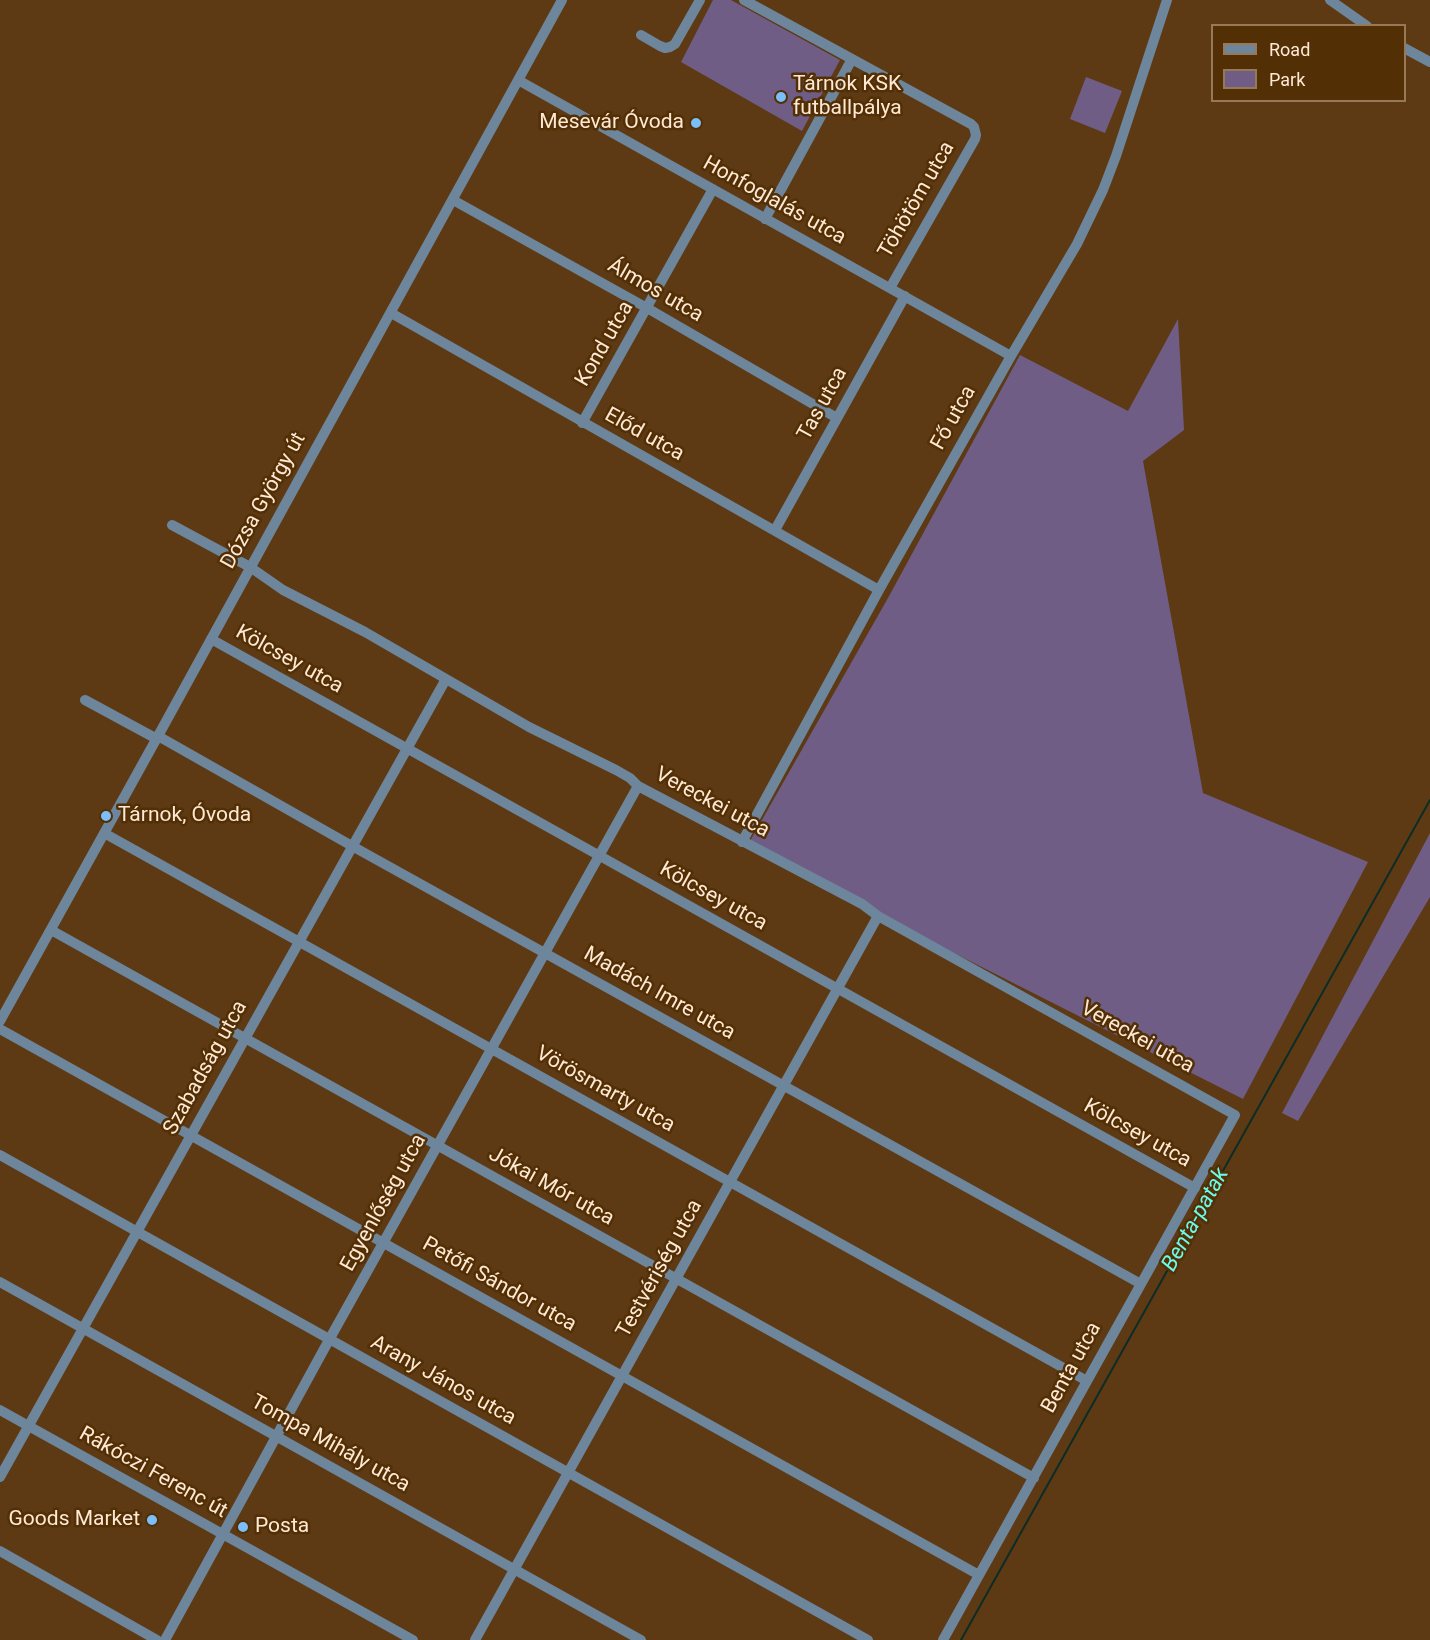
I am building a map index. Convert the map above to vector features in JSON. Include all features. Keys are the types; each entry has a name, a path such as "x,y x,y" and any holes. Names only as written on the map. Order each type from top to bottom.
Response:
{"street":[{"name":"Dózsa György út","path":"0,1021 158,738 562,0"},
{"path":"641,35 660,46 670,47 675,44 700,0"},
{"path":"744,0 852,59 765,219"},
{"name":"Fő utca","path":"742,842 879,590 1077,244 1103,190 1116,156 1167,0"},
{"path":"1330,0 1364,24"},
{"path":"1406,49 1430,62"},
{"name":"Töhötöm utca","path":"852,59 971,124 976,131 975,138 890,288"},
{"name":"Honfoglalás utca","path":"518,80 1011,356"},
{"name":"Kond utca","path":"582,423 713,189"},
{"name":"Álmos utca","path":"453,200 647,308 837,418"},
{"name":"Tas utca","path":"775,530 905,296"},
{"name":"Előd utca","path":"391,313 879,590"},
{"name":"Vereckei utca","path":"172,525 250,567 283,590 365,632 539,732 624,774 638,786 862,904 878,916 1235,1115"},
{"name":"Kölcsey utca","path":"212,639 1195,1188"},
{"name":"Szabadság utca","path":"0,1477 446,679"},
{"name":"Madách Imre utca","path":"85,700 158,738 1141,1284"},
{"name":"Egyenlőség utca","path":"165,1640 329,1340 638,786"},
{"name":"Vörösmarty utca","path":"104,833 1087,1381"},
{"name":"Testvériség utca","path":"475,1640 878,916"},
{"name":"Jókai Mór utca","path":"51,930 1034,1478"},
{"name":"Petőfi Sándor utca","path":"0,1029 979,1575"},
{"name":"Benta utca","path":"943,1640 1235,1115"},
{"name":"Arany János utca","path":"0,1155 868,1640"},
{"name":"Tompa Mihály utca","path":"0,1282 641,1640"},
{"name":"Rákóczi Ferenc út","path":"0,1410 413,1640"},
{"path":"0,1551 158,1640"}],"green space":[{"name":"Tárnok KSK futballpálya","path":"713,0 731,0 840,60 802,131 681,62"},
{"path":"1086,77 1122,91 1105,133 1070,119"},
{"path":"1178,319 1184,430 1143,461 1203,793 1368,862 1243,1099 746,848 888,598 1020,355 1128,411"},
{"path":"1430,833 1430,897 1298,1121 1282,1113"}],"waterway":[{"name":"Benta-patak","path":"961,1640 1430,800"}],"place":[{"name":"Tárnok KSK futballpálya","path":"781,97"},
{"name":"Mesevár Óvoda","path":"696,123"},
{"name":"Tárnok, Óvoda","path":"106,816"},
{"name":"Goods Market","path":"152,1520"},
{"name":"Posta","path":"243,1527"}]}
